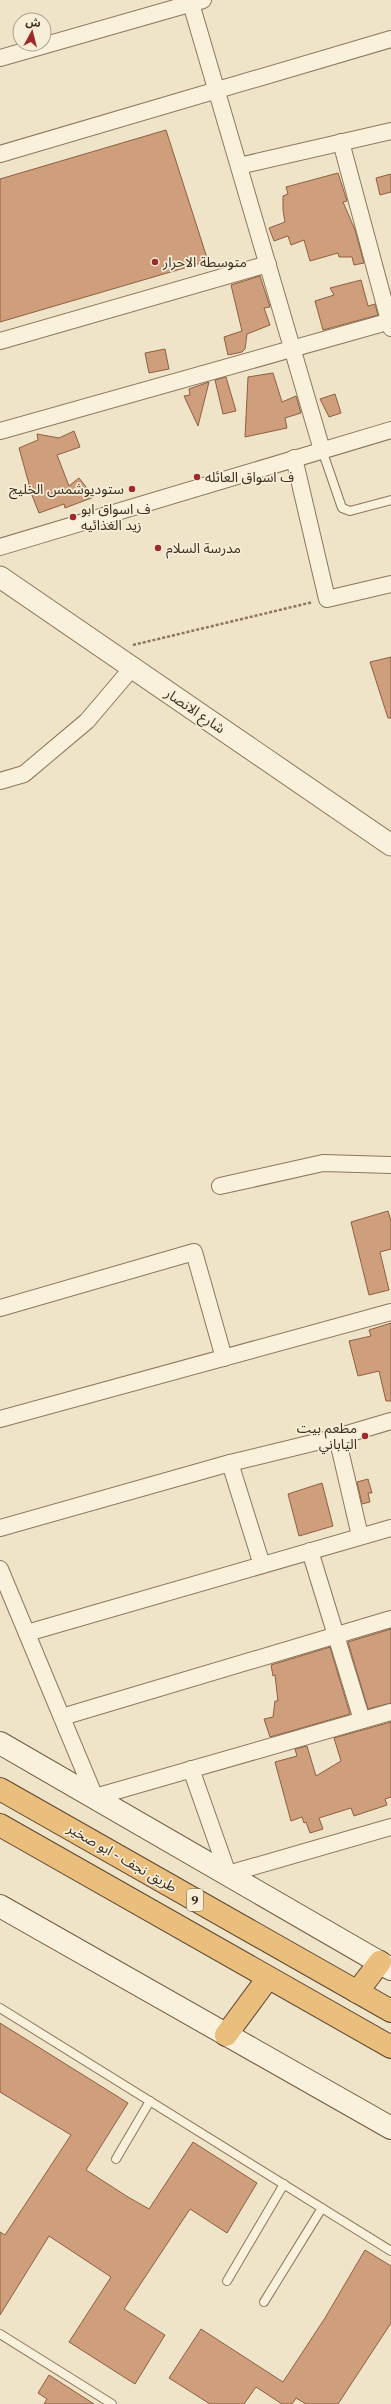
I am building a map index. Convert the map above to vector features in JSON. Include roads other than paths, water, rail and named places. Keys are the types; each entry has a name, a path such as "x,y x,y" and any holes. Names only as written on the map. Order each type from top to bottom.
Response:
{"highway":[{"name":"طريق نجف - ابو صخير","path":"0,1789 391,2011"},
{"name":"9","path":"0,1825 391,2047"},
{"path":"356,1992 385,1965"},
{"path":"226,2035 268,1978"}],"main road":[{"path":"0,1743 385,1965"},
{"path":"0,1906 391,2128"}],"street":[{"path":"0,58 195,1 217,89 322,450"},
{"path":"0,154 391,39"},
{"path":"239,166 391,131"},
{"path":"0,431 293,349 390,324 341,142"},
{"path":"0,341 268,264"},
{"path":"0,547 391,430"},
{"path":"294,458 327,599 391,584"},
{"name":"شارع الانصار","path":"0,577 391,845"},
{"path":"0,781 24,774 87,721 132,668"},
{"path":"220,1186 323,1163 391,1165"},
{"path":"0,1308 194,1252 224,1358"},
{"path":"0,1419 391,1312"},
{"path":"0,1528 230,1463 337,1437 391,1421"},
{"path":"337,1437 360,1536"},
{"path":"230,1463 262,1565"},
{"path":"27,1633 391,1528"},
{"path":"310,1551 362,1720"},
{"path":"0,1570 95,1797 391,1712"},
{"path":"62,1717 391,1618"},
{"path":"192,1769 228,1874 391,1827"}],"lane":[{"path":"322,450 342,508 350,511 391,500"},
{"path":"0,2008 391,2251"},
{"path":"116,2159 150,2101"},
{"path":"227,2281 284,2184"},
{"path":"264,2302 322,2208"},
{"path":"0,2334 112,2404"}],"place":[{"name":"متوسطة الاحرار","path":"155,262"},
{"name":"ف اسواق العائله","path":"197,477"},
{"name":"ستوديوشمس الخليج","path":"132,489"},
{"name":"ف اسواق ابو زيد الغذائيه","path":"73,517"},
{"name":"مدرسة السلام","path":"158,548"},
{"name":"مطعم بيت الياباني","path":"365,1436"}]}
